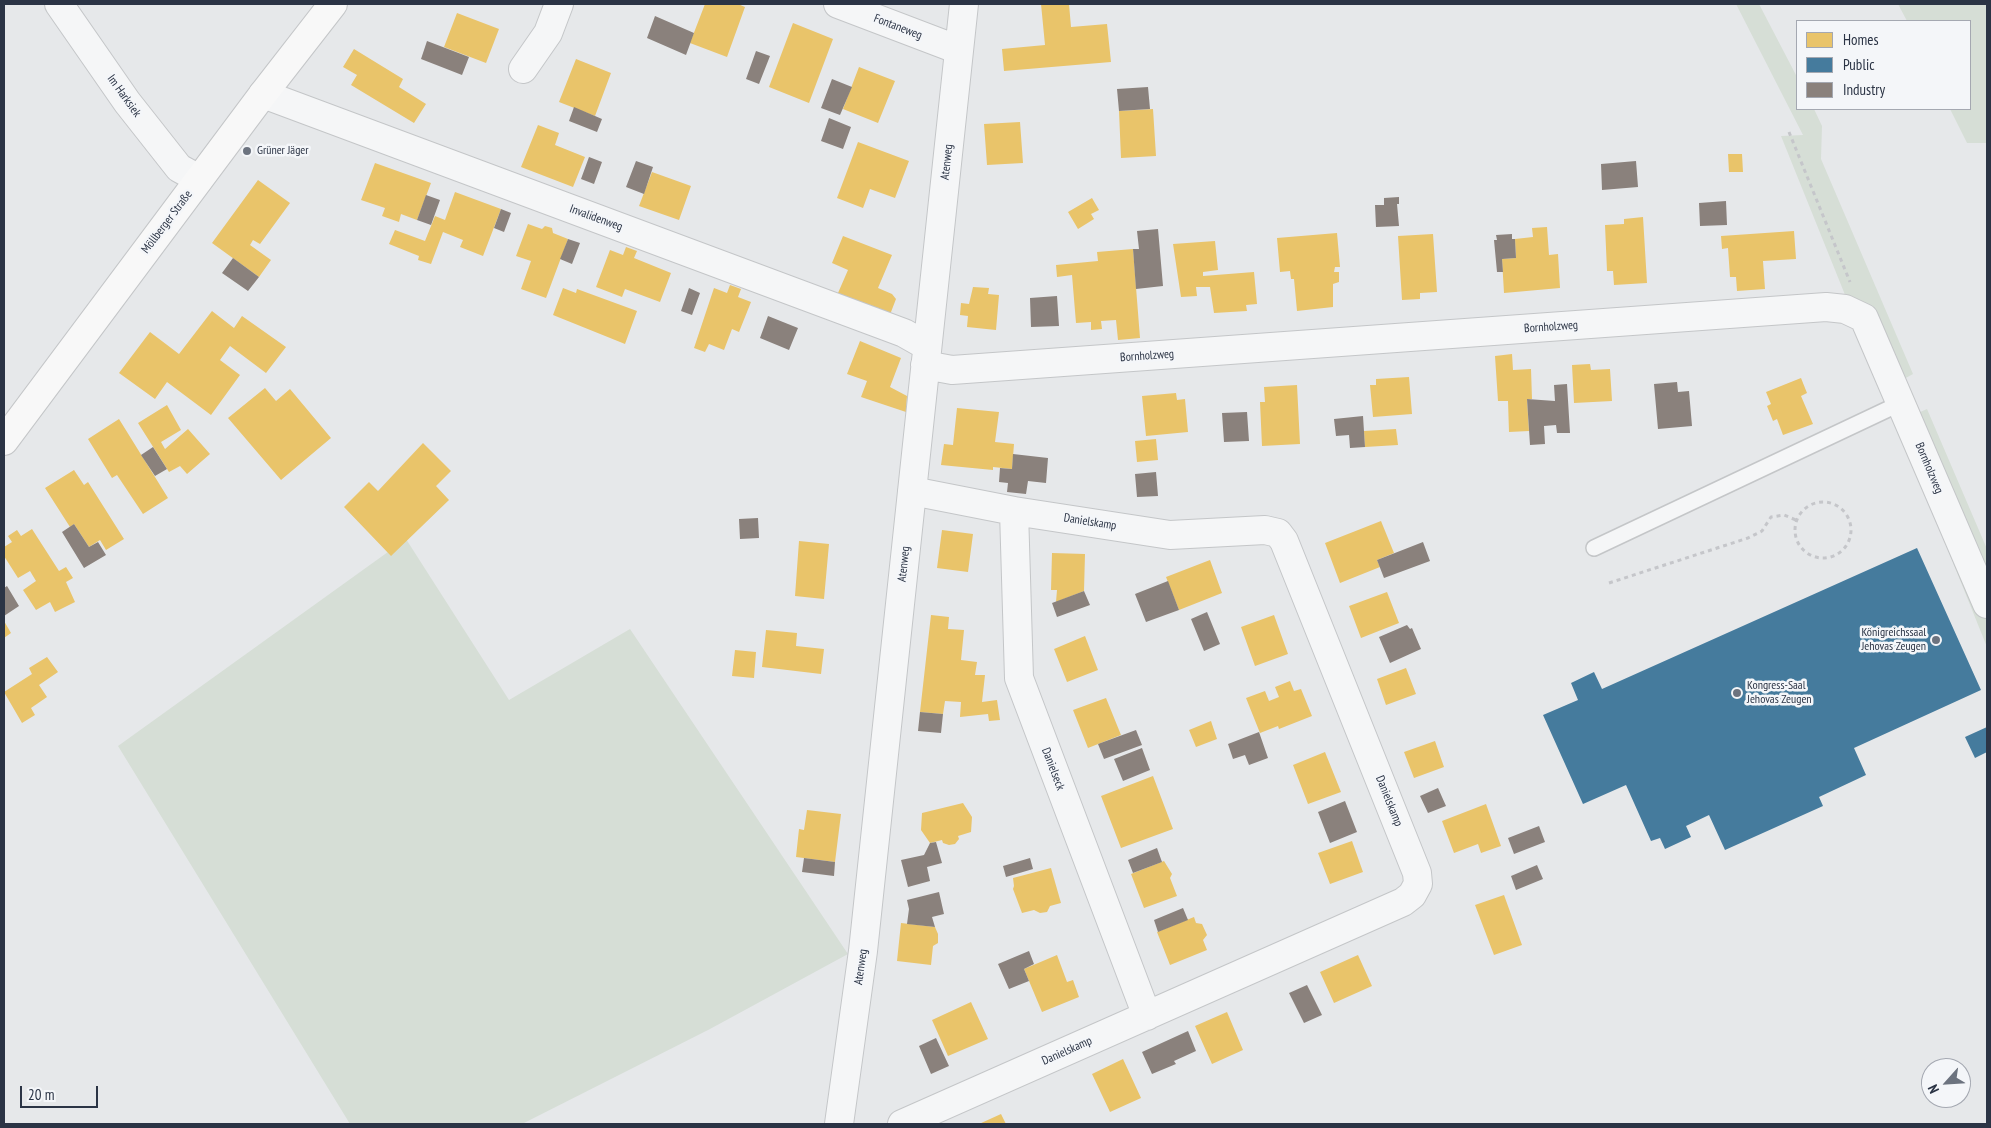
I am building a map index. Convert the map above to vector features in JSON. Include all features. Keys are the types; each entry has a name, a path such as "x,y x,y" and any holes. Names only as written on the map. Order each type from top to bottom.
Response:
{"street":[{"name":"Im Harksiek","path":"59,4 132,110 179,168 198,179"},
{"name":"Möllberger Straße","path":"4,442 198,179 333,4"},
{"path":"523,69 548,33 559,4"},
{"name":"Fontaneweg","path":"838,4 959,50"},
{"name":"Atenweg","path":"839,1124 863,952 964,4"},
{"name":"Invalidenweg","path":"263,94 904,333 926,356"},
{"name":"Bornholzweg","path":"926,356 962,369 1826,307 1845,309 1864,318 1987,604"},
{"name":"Danielskamp","path":"902,1124 1403,902 1412,895 1418,884 1417,873 1284,541 1278,533 1265,530 1170,534 1014,511 912,492"},
{"name":"Danielseck","path":"1014,511 1019,678 1147,1016"}],"lane":[{"path":"1594,548 1901,403"}],"path":[{"path":"1789,132 1864,318"},
{"path":"1822,501 1832,503 1843,509 1849,518 1852,529 1850,540 1844,549 1835,556 1823,559 1813,557 1804,552 1797,542 1794,532 1796,520 1800,512 1810,504 1822,501"},
{"path":"1609,583 1748,538 1762,531 1772,517 1784,515 1796,520"}],"shaded area":[{"path":"1736,4 1759,4 1796,75 1796,110 1814,110 1822,126 1821,159 1913,374 1904,379 1918,413 1927,409 1987,549 1987,647 1781,136 1803,135"},
{"path":"1898,4 1987,4 1987,143 1967,143 1950,110 1971,110 1971,20 1906,20"},
{"path":"406,539 509,700 630,629 848,954 710,1029 522,1124 350,1124 118,746"}],"building: Homes":[{"path":"705,4 738,4 745,7 727,57 690,43"},
{"path":"1041,4 1069,4 1071,27 1107,24 1111,62 1004,71 1002,49 1045,45"},
{"path":"457,13 499,29 486,63 444,47"},
{"path":"793,23 833,39 809,103 769,87"},
{"path":"354,49 403,79 399,87 426,104 414,123 351,85 357,75 343,67"},
{"path":"576,59 611,73 595,116 559,102"},
{"path":"859,67 895,81 878,123 843,109"},
{"path":"1153,109 1156,156 1121,158 1119,111"},
{"path":"1020,122 1023,163 987,165 984,124"},
{"path":"538,125 559,133 555,145 585,157 573,187 521,167"},
{"path":"858,142 909,161 895,198 870,189 863,208 837,198"},
{"path":"1728,154 1742,154 1743,172 1729,172"},
{"path":"375,163 431,183 417,220 401,214 399,222 382,216 385,208 361,200"},
{"path":"652,172 691,186 679,220 639,206"},
{"path":"258,180 290,203 260,244 253,240 250,245 271,260 259,277 212,243"},
{"path":"455,192 501,209 483,256 460,247 463,240 443,232 431,264 418,260 419,256 389,244 395,230 425,241 435,216 445,220"},
{"path":"1092,198 1099,210 1091,214 1094,219 1078,229 1068,212"},
{"path":"1643,217 1647,283 1614,285 1613,271 1607,271 1605,225 1624,224 1624,219"},
{"path":"528,224 542,229 545,226 552,228 553,233 568,239 546,298 521,289 531,261 516,256"},
{"path":"1547,227 1549,255 1558,254 1560,288 1504,293 1502,259 1516,258 1515,239 1533,237 1532,228"},
{"path":"1794,231 1796,259 1763,261 1765,289 1737,291 1736,277 1730,277 1728,248 1722,249 1721,236"},
{"path":"1337,233 1340,267 1335,267 1334,272 1339,272 1339,282 1333,284 1333,307 1297,311 1294,279 1291,279 1290,271 1280,272 1277,238"},
{"path":"1433,234 1437,292 1420,293 1420,299 1402,300 1398,236"},
{"path":"843,236 892,255 878,288 892,294 896,299 891,312 885,313 838,293 848,270 832,263"},
{"path":"1215,241 1218,270 1203,272 1203,276 1254,272 1257,304 1246,305 1247,311 1214,313 1210,287 1196,287 1197,296 1181,297 1173,244"},
{"path":"626,247 637,251 634,258 671,273 660,302 625,289 622,297 596,287 610,250 623,255"},
{"path":"1133,249 1140,338 1118,340 1116,320 1101,321 1102,329 1091,330 1091,322 1076,323 1072,275 1057,277 1056,265 1098,261 1097,252"},
{"path":"730,285 741,289 738,297 751,302 739,332 732,329 724,350 709,344 705,352 694,348 714,288 727,293"},
{"path":"973,287 989,288 988,294 999,295 996,330 967,327 968,316 960,315 961,303 969,304"},
{"path":"563,288 576,293 577,289 637,311 625,344 553,315"},
{"path":"212,311 234,328 242,316 286,347 266,373 230,346 220,360 240,375 211,415 167,382 155,399 119,373 150,332 179,354"},
{"path":"860,341 901,358 890,387 907,396 906,412 861,397 867,381 847,374"},
{"path":"1512,354 1513,370 1531,369 1532,399 1527,399 1529,431 1509,432 1508,401 1498,401 1495,356"},
{"path":"1590,364 1591,370 1610,369 1612,401 1574,403 1572,365"},
{"path":"1409,377 1412,414 1373,417 1370,385 1376,385 1376,379"},
{"path":"1801,378 1807,393 1801,396 1813,424 1783,435 1777,419 1773,421 1767,406 1771,404 1766,392"},
{"path":"1297,385 1300,444 1262,446 1260,402 1265,402 1264,387"},
{"path":"265,388 276,401 290,389 331,438 281,480 228,418"},
{"path":"1176,393 1177,400 1185,399 1188,432 1146,436 1142,396"},
{"path":"167,405 181,430 161,442 165,449 188,429 210,454 187,474 180,466 169,472 138,423"},
{"path":"957,408 999,412 995,442 1014,444 1012,469 993,467 993,470 941,465 944,444 953,445"},
{"path":"119,419 168,498 143,514 117,475 112,478 88,439"},
{"path":"1396,429 1398,445 1365,447 1364,431"},
{"path":"1156,439 1158,460 1137,462 1135,441"},
{"path":"423,443 451,471 436,486 449,500 391,556 344,507 369,482 378,491"},
{"path":"74,470 84,485 88,482 124,539 106,550 100,540 89,547 74,524 70,527 45,488"},
{"path":"1381,521 1394,553 1377,560 1380,567 1340,583 1325,543"},
{"path":"32,529 59,571 66,567 73,578 66,582 75,602 55,612 50,602 36,610 23,590 36,581 30,571 18,578 4,556 4,547 12,542 8,536 17,530 21,536"},
{"path":"942,530 973,534 968,572 937,568"},
{"path":"799,541 829,544 824,599 795,596"},
{"path":"1052,553 1085,554 1084,591 1056,602 1057,590 1051,590"},
{"path":"1210,560 1222,593 1179,610 1166,577"},
{"path":"1387,592 1399,623 1361,638 1349,606"},
{"path":"931,615 949,617 948,629 964,630 961,660 977,662 975,675 985,675 982,702 997,700 1000,720 989,721 988,714 960,717 961,702 945,701 943,714 920,712"},
{"path":"1274,615 1288,654 1255,666 1241,627"},
{"path":"4,621 11,633 4,638"},
{"path":"766,630 797,633 796,646 824,649 821,674 762,667"},
{"path":"1085,636 1098,670 1067,682 1054,649"},
{"path":"735,650 756,652 754,678 732,676"},
{"path":"47,657 58,672 39,685 47,697 31,708 35,715 22,723 4,692 32,674 29,668"},
{"path":"1406,668 1416,694 1386,705 1377,679"},
{"path":"1290,681 1294,691 1301,689 1312,716 1279,729 1278,726 1260,733 1246,698 1265,691 1269,701 1279,697 1275,687"},
{"path":"1106,698 1121,735 1088,748 1073,710"},
{"path":"1211,721 1217,739 1196,747 1189,730"},
{"path":"1435,741 1444,767 1414,778 1404,752"},
{"path":"1325,752 1341,792 1308,804 1293,765"},
{"path":"1153,776 1173,829 1121,848 1101,796"},
{"path":"963,803 972,817 971,832 958,836 959,839 955,844 949,845 943,843 942,840 930,843 921,830 922,813"},
{"path":"1486,804 1501,846 1481,853 1478,844 1454,853 1442,821"},
{"path":"807,810 841,814 835,862 796,857 799,829 804,830"},
{"path":"1352,841 1363,872 1330,884 1318,853"},
{"path":"1164,861 1172,874 1170,878 1177,896 1144,908 1131,874"},
{"path":"1051,868 1061,903 1050,906 1047,912 1040,913 1034,910 1022,913 1013,889 1013,878"},
{"path":"1504,895 1522,945 1494,955 1475,905"},
{"path":"1194,917 1196,923 1202,924 1207,935 1203,940 1207,950 1170,965 1157,932"},
{"path":"901,923 935,927 938,934 938,943 933,946 931,965 897,961"},
{"path":"1057,955 1067,982 1073,980 1079,997 1042,1012 1024,969"},
{"path":"1358,955 1372,986 1334,1003 1320,972"},
{"path":"971,1002 988,1039 948,1056 932,1020"},
{"path":"1227,1012 1243,1050 1212,1064 1195,1026"},
{"path":"1123,1059 1141,1098 1110,1112 1092,1074"},
{"path":"1001,1114 1006,1124 979,1124"}],"building: Public":[{"path":"1917,548 1981,690 1854,748 1866,775 1819,797 1823,806 1725,850 1709,815 1686,826 1691,837 1665,849 1660,838 1651,841 1626,785 1583,804 1543,715 1578,700 1571,683 1594,672 1602,689"},
{"path":"1987,727 1987,752 1975,758 1965,737"}],"building: Industry":[{"path":"655,16 694,33 686,55 647,38"},
{"path":"427,41 469,57 462,75 421,59"},
{"path":"756,51 770,56 759,84 746,79"},
{"path":"832,79 852,87 840,115 821,108"},
{"path":"1148,87 1150,109 1119,111 1117,89"},
{"path":"574,107 602,119 597,132 569,121"},
{"path":"829,118 851,127 843,149 821,141"},
{"path":"589,157 602,162 594,184 581,179"},
{"path":"636,161 653,167 644,194 626,187"},
{"path":"1636,161 1638,187 1602,190 1601,164"},
{"path":"426,195 440,200 431,225 417,220"},
{"path":"1399,197 1399,204 1397,204 1399,226 1376,227 1375,205 1384,205 1384,198"},
{"path":"1726,201 1727,225 1700,226 1699,203"},
{"path":"501,209 511,213 504,232 494,228"},
{"path":"1158,229 1163,286 1136,289 1133,249 1139,249 1137,231"},
{"path":"1512,234 1512,239 1515,239 1516,258 1502,259 1503,272 1497,272 1494,240 1497,240 1496,235"},
{"path":"568,239 580,243 572,264 560,259"},
{"path":"233,258 259,277 248,291 222,273"},
{"path":"689,288 700,293 692,315 681,311"},
{"path":"1057,296 1059,326 1031,327 1030,298"},
{"path":"768,316 798,328 789,350 760,338"},
{"path":"1677,382 1678,392 1689,391 1692,426 1658,429 1654,384"},
{"path":"1567,384 1570,433 1557,433 1556,425 1544,426 1545,444 1530,445 1527,399 1555,401 1554,385"},
{"path":"1247,412 1249,441 1224,442 1222,413"},
{"path":"1363,416 1365,447 1350,448 1349,435 1336,436 1334,419"},
{"path":"153,447 167,469 155,476 141,455"},
{"path":"1013,454 1048,458 1046,483 1028,481 1026,494 1007,492 1008,483 999,482 1000,468 1012,469"},
{"path":"1156,472 1158,496 1137,497 1135,474"},
{"path":"758,518 759,538 740,539 739,519"},
{"path":"74,524 89,547 98,542 106,555 84,568 62,532"},
{"path":"1423,542 1430,561 1384,578 1377,560"},
{"path":"1168,581 1179,610 1146,622 1135,594"},
{"path":"7,586 19,606 4,616 4,588"},
{"path":"1084,591 1090,605 1057,617 1052,603"},
{"path":"1207,612 1220,644 1204,651 1191,619"},
{"path":"1407,625 1410,629 1412,628 1421,649 1390,663 1379,637"},
{"path":"920,712 943,714 941,733 918,731"},
{"path":"1136,730 1142,745 1104,759 1098,744"},
{"path":"1259,732 1268,758 1249,765 1245,755 1233,759 1228,744"},
{"path":"1142,748 1150,770 1123,781 1114,759"},
{"path":"1438,788 1446,806 1428,813 1420,796"},
{"path":"1345,801 1357,832 1330,843 1318,812"},
{"path":"1539,826 1545,842 1514,854 1508,838"},
{"path":"936,842 942,863 927,867 930,881 908,887 901,860 924,855 930,843"},
{"path":"1157,848 1162,862 1133,873 1128,860"},
{"path":"804,858 835,862 834,876 802,872"},
{"path":"1030,858 1033,869 1006,877 1003,866"},
{"path":"1537,865 1543,879 1516,890 1511,876"},
{"path":"939,892 944,914 932,917 935,927 907,924 909,909 907,900"},
{"path":"1183,908 1188,920 1158,932 1154,920"},
{"path":"1029,951 1034,964 1024,969 1029,981 1009,989 998,964"},
{"path":"1307,985 1322,1015 1304,1023 1289,993"},
{"path":"1188,1031 1196,1051 1174,1061 1176,1064 1152,1074 1142,1052"},
{"path":"936,1038 949,1066 931,1074 919,1046"}],"place":[{"name":"Grüner Jäger","path":"247,151"},
{"name":"Königreichssaal Jehovas Zeugen","path":"1936,640"},
{"name":"Kongress-Saal Jehovas Zeugen","path":"1737,693"}]}
